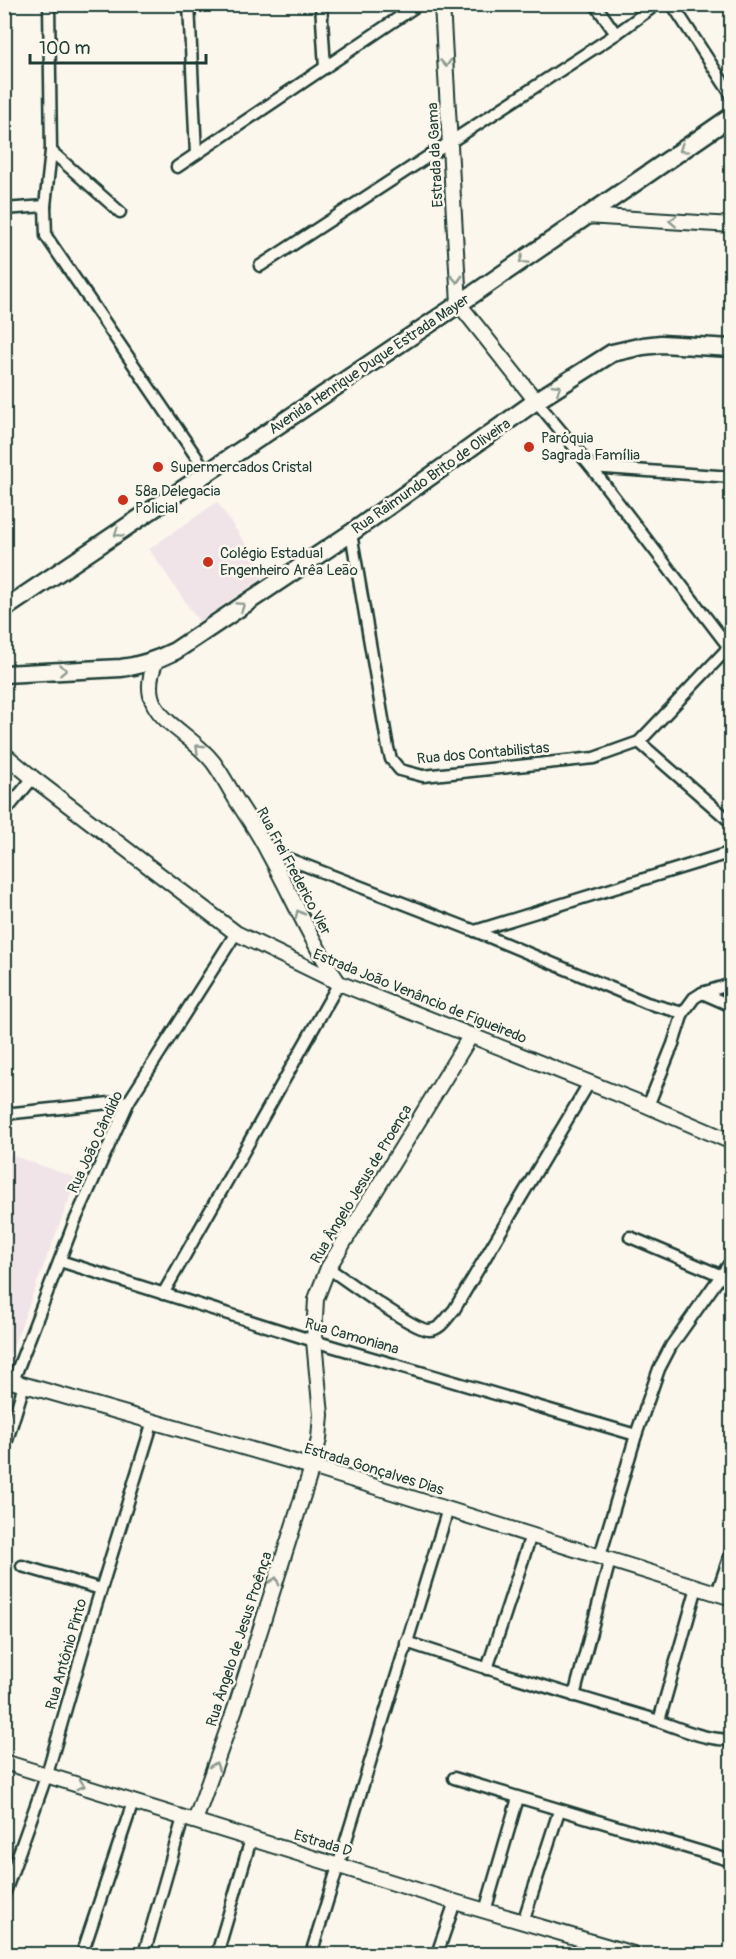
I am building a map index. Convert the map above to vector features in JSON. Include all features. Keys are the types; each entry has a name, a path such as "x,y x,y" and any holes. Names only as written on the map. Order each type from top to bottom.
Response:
{"main road":[{"name":"Avenida Henrique Duque Estrada Mayer","path":"4,609 208,474 732,116"},
{"name":"Rua Raimundo Brito de Oliveira","path":"4,674 122,668 156,661 175,651 351,533 536,401 612,353 661,344 732,348"}],"street":[{"path":"49,4 51,151 44,226 48,242 208,474"},
{"path":"189,4 196,154"},
{"path":"321,4 325,68"},
{"path":"177,167 419,4"},
{"name":"Estrada da Gama","path":"442,4 459,304"},
{"path":"595,4 616,34"},
{"path":"260,266 616,34 657,4"},
{"path":"672,4 732,96"},
{"path":"51,151 120,212"},
{"path":"4,210 45,206"},
{"path":"586,216 732,225"},
{"path":"459,304 591,467 730,647"},
{"path":"591,467 732,477"},
{"name":"Rua dos Contabilistas","path":"351,533 388,748 400,770 423,776 594,758 639,742 730,647"},
{"name":"Rua Frei Frederico Vier","path":"156,661 148,681 148,691 153,704 213,762 268,851 311,939 339,983"},
{"path":"639,742 732,823"},
{"name":"Estrada João Venâncio de Figueiredo","path":"4,754 236,933 339,983 648,1106 732,1142"},
{"path":"4,813 33,778"},
{"path":"268,851 475,931 647,1003 683,1013"},
{"path":"475,931 732,852"},
{"name":"Rua João Cândido","path":"4,1450 14,1382 74,1223 129,1101 236,933"},
{"path":"163,1294 339,983"},
{"path":"648,1106 683,1013 694,998 702,993 732,984"},
{"path":"702,993 732,1006"},
{"name":"Rua Ângelo Jesus de Proença","path":"312,1467 319,1439 321,1415 314,1341 316,1299 328,1268 471,1035"},
{"path":"328,1268 423,1329 430,1330 439,1327 454,1310 589,1083"},
{"path":"4,1114 129,1101"},
{"path":"630,1238 720,1275"},
{"path":"574,1696 636,1435 659,1369 672,1346 732,1260"},
{"name":"Rua Camoniana","path":"60,1261 314,1341 636,1435"},
{"name":"Estrada Gonçalves Dias","path":"14,1382 312,1467 732,1598"},
{"name":"Rua Antônio Pinto","path":"4,1894 47,1774 153,1421"},
{"name":"Rua Ângelo de Jesus Proênça","path":"189,1819 236,1706 312,1467"},
{"path":"311,1954 448,1509"},
{"path":"487,1669 531,1535"},
{"path":"717,1593 732,1549"},
{"path":"22,1566 101,1589"},
{"path":"659,1721 697,1587"},
{"path":"406,1642 691,1733 718,1740 732,1740"},
{"name":"Estrada D","path":"4,1762 455,1902 633,1954"},
{"path":"454,1778 732,1861"},
{"path":"485,1911 518,1798"},
{"path":"82,1954 133,1802"},
{"path":"523,1922 559,1811"},
{"path":"144,1954 189,1819"},
{"path":"217,1954 251,1839"},
{"path":"437,1954 455,1902"}],"shaded area":[{"name":"Colégio Estadual Engenheiro Arêa Leão","path":"217,502 267,575 199,622 149,549"},
{"path":"5,1153 77,1178 4,1368"}],"place":[{"name":"Paróquia Sagrada Família","path":"529,447"},
{"name":"Supermercados Cristal","path":"158,467"},
{"name":"58ª Delegacia Policial","path":"123,500"},
{"name":"Colégio Estadual Engenheiro Arêa Leão","path":"208,562"}]}
